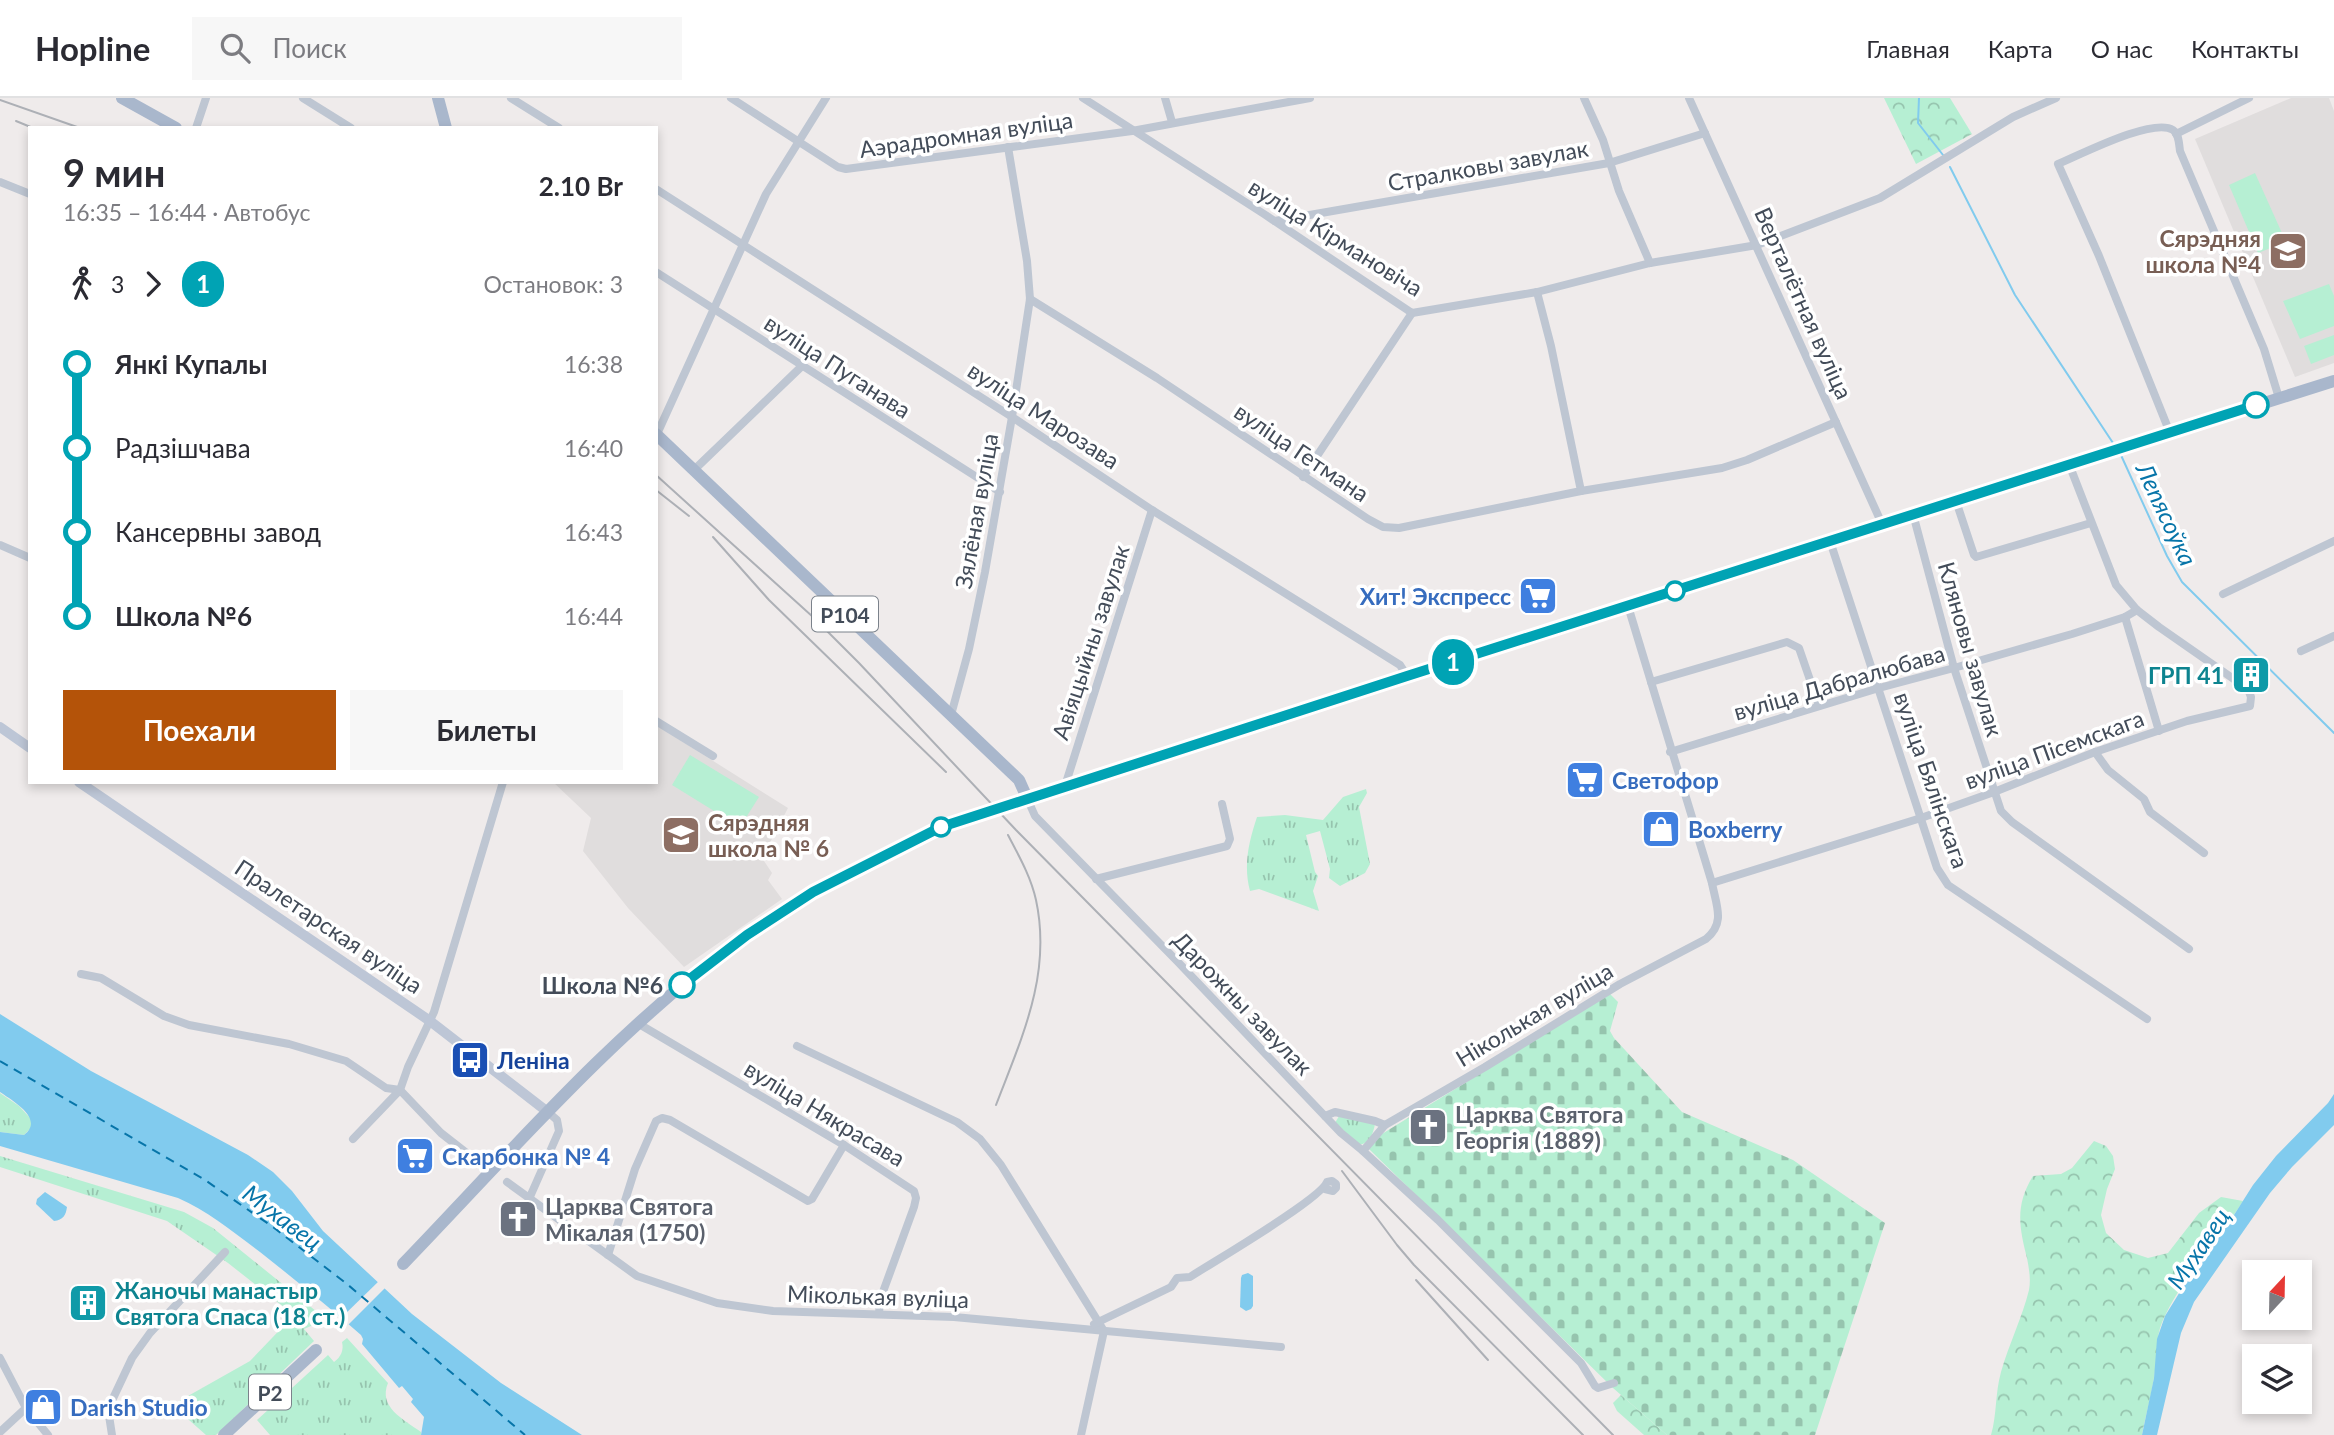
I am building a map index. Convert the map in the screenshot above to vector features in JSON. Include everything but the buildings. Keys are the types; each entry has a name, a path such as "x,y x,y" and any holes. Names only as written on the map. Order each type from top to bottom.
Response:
{"main road":[{"path":"122,98 172,126"},
{"path":"438,98 445,126"},
{"path":"403,1264 549,1113 678,988 734,944 813,892 941,827 2334,381"},
{"name":"Р104","path":"658,435 1019,780 1027,798"},
{"path":"0,727 28,747"},
{"name":"Пралетарская вуліца","path":"82,784 430,1021 549,1113"},
{"name":"Р2","path":"224,1435 316,1350"}],"street":[{"path":"197,126 206,98"},
{"path":"303,98 348,126"},
{"path":"511,98 556,126"},
{"path":"731,98 798,143"},
{"path":"658,432 766,194 826,98"},
{"name":"вуліца Кірмановіча","path":"1083,98 1412,313 1537,292 1650,263 1756,245 1880,198 2013,117 2056,98"},
{"path":"1165,98 1172,122"},
{"name":"Аэрадромная вуліца","path":"798,143 846,169 1132,131 1310,98"},
{"path":"1584,98 1650,263"},
{"name":"Верталётная вуліца","path":"1689,98 1882,524"},
{"path":"2176,134 2249,98"},
{"path":"2170,433 2099,256 2058,164 2130,134 2154,127 2172,129 2176,134 2180,151 2264,349 2279,398"},
{"name":"Стралковы завулак","path":"1275,221 1609,163 1705,132"},
{"name":"Зялёная вуліца","path":"951,715 971,636 1000,492 1030,299 1027,261 1008,147"},
{"path":"0,182 28,193"},
{"name":"вуліца Марозава","path":"658,189 1153,510 1400,665 1407,676"},
{"name":"вуліца Пуганава","path":"658,273 1000,492"},
{"path":"1537,292 1581,491"},
{"name":"вуліца Гетмана","path":"1030,299 1157,378 1303,477 1383,527 1399,528 1581,491 1722,468 1836,422"},
{"path":"1303,477 1412,313"},
{"path":"695,469 802,366"},
{"path":"2069,464 2116,585 2137,610"},
{"path":"1956,500 1973,555 1976,557 2091,523"},
{"name":"Авіяцыйны завулак","path":"1065,786 1153,510"},
{"name":"Кляновы завулак","path":"1913,514 1954,668 2001,811 2005,817 2189,949"},
{"name":"вуліца Бялінскага","path":"1830,541 1937,868 1948,885 2147,1019"},
{"path":"2223,594 2334,541"},
{"path":"0,545 28,557"},
{"name":"Ніколькая вуліца","path":"1363,1150 1385,1125 1620,984 1706,939 1717,928 1719,920 1712,883 1628,606"},
{"name":"вуліца Дабралюбава","path":"1671,752 2125,617 2137,610"},
{"name":"вуліца Пісемскага","path":"1712,883 1921,818 2095,752 2188,721 2250,706 2248,689 2137,610"},
{"path":"2125,617 2159,731"},
{"path":"2301,651 2334,636"},
{"path":"1651,682 1787,642 1799,648 1819,706"},
{"path":"658,722 713,756"},
{"path":"2095,752 2108,770 2144,799 2150,812 2204,853"},
{"path":"353,1139 400,1090 430,1021 502,784"},
{"name":"Дарожны завулак","path":"1027,798 1035,816 1340,1133 1363,1150 1429,1211 1581,1363 1595,1386 1598,1388 1614,1383"},
{"path":"1096,879 1227,846 1230,839 1222,804"},
{"path":"81,974 102,978 164,1016 189,1024 289,1044 346,1061 386,1088 400,1090 441,1133 478,1162"},
{"name":"вуліца Някрасава","path":"639,1024 844,1145 915,1191 914,1207 880,1300 879,1314"},
{"path":"797,1046 957,1122 980,1139 1001,1165 1104,1331 1081,1435"},
{"path":"1325,1116 1335,1112 1385,1125"},
{"path":"530,1199 559,1130 557,1120 549,1113"},
{"path":"608,1255 635,1168 656,1121 662,1118 670,1120 808,1202 844,1145"},
{"name":"Міколькая вуліца","path":"507,1182 637,1276 717,1303 773,1311 954,1317 1281,1347"},
{"path":"1079,1329 1171,1287 1177,1278 1191,1276 1325,1189"},
{"path":"112,1435 108,1409 132,1358 150,1333 225,1252"},
{"path":"0,1358 26,1408 48,1435"},
{"path":"0,1432 26,1408"}],"shaded area":[{"name":"Сярэдняя школа №4","path":"2291,98 2329,98 2334,111 2334,363 2295,377 2195,139"},
{"name":"Сярэдняя школа № 6","path":"658,726 788,808 762,858 772,873 768,880 782,899 684,967 628,908 583,851 591,818 555,784 658,784"}],"green space":[{"path":"1884,98 1950,98 1972,134 1916,164"},
{"path":"2255,173 2286,242 2258,253 2229,185"},
{"path":"2329,284 2334,296 2334,326 2300,339 2283,301"},
{"path":"2334,335 2334,355 2311,364 2304,346"},
{"path":"690,755 759,797 740,827 672,785"},
{"path":"1366,789 1367,793 1359,807 1370,864 1365,873 1340,886 1329,878 1330,869 1320,831 1306,835 1318,876 1313,891 1319,911 1259,889 1250,891 1248,853 1257,817 1285,815 1323,820 1343,797"},
{"path":"1610,994 1618,1002 1610,1031 1614,1038 1682,1112 1793,1160 1885,1223 1815,1435 1667,1435 1613,1388 1369,1149 1377,1137"},
{"path":"0,1093 19,1106 31,1119 31,1128 24,1135 0,1132"},
{"path":"1339,1116 1375,1124 1370,1138 1359,1145 1335,1123"},
{"path":"2094,1141 2106,1146 2113,1156 2115,1169 2101,1215 2106,1233 2124,1250 2148,1258 2168,1253 2199,1213 2221,1197 2243,1201 2175,1296 2160,1328 2154,1379 2142,1435 1991,1435 2001,1372 2030,1286 2020,1216 2023,1197 2033,1176 2061,1174 2072,1168"},
{"path":"0,1156 184,1212 213,1228 332,1324 329,1327 318,1323 304,1329 314,1341 216,1435 206,1435 172,1405 250,1361 294,1315 228,1263 167,1221 0,1167"},
{"path":"347,1338 388,1383 386,1399 389,1406 421,1432 421,1435 270,1435 257,1420 328,1355 334,1362 342,1351 342,1342"},
{"path":"1621,1395 1667,1435 1644,1435 1617,1411 1613,1403"}],"water":[{"name":"Мухавец","path":"0,1014 91,1071 248,1155 273,1172 292,1191 323,1231 412,1314 501,1383 582,1435 421,1435 424,1417 402,1386 399,1388 362,1344 361,1335 220,1222 178,1198 0,1146 0,1132 24,1135 30,1129 31,1123 19,1105 0,1092"},
{"path":"2334,1094 2334,1125 2270,1193 2194,1302 2181,1333 2157,1435 2142,1435 2154,1378 2157,1339 2165,1316 2253,1185 2276,1156"},
{"path":"45,1192 67,1207 60,1220 54,1221 36,1204 37,1199"},
{"path":"1248,1273 1253,1276 1253,1306 1246,1311 1240,1307 1241,1278"}],"pier":[{"path":"380,1280 387,1286 346,1327 339,1320"}],"waterway":[{"name":"Лепясоўка","path":"1919,98 1918,123 1943,155"},
{"name":"Лепясоўка","path":"1950,167 2015,295 2115,446"},
{"name":"Лепясоўка","path":"2120,453 2167,556 2182,582 2334,733"}],"ferry route":[{"path":"0,1061 205,1180 273,1227 347,1284 525,1435"}],"railway":[{"path":"0,100 74,126"},
{"path":"16,121 28,126"},
{"path":"658,477 813,617 859,663 1016,830 1613,1435"},
{"path":"658,492 689,516"},
{"path":"713,537 769,600 946,772"},
{"path":"996,1105 1032,1005 1040,954 1040,927 1034,891 1008,835"},
{"path":"1342,1171 1414,1265 1583,1435"},
{"path":"1416,1280 1488,1360"}],"bus line":[{"name":"1","path":"682,985 734,944 813,892 941,827 2256,405"}],"place":[{"name":"Сярэдняя школа №4","path":"2288,251"},
{"name":"Хит! Экспресс","path":"1538,596"},
{"name":"ГРП 41","path":"2251,675"},
{"name":"Светофор","path":"1585,780"},
{"name":"Boxberry","path":"1661,829"},
{"name":"Сярэдняя школа № 6","path":"681,835"},
{"name":"Школа №6","path":"682,985"},
{"name":"Леніна","path":"470,1060"},
{"name":"Царква Святога Георгія (1889)","path":"1428,1127"},
{"name":"Скарбонка № 4","path":"415,1156"},
{"name":"Царква Святога Мікалая (1750)","path":"518,1219"},
{"name":"Жаночы манастыр Святога Спаса (18 ст.)","path":"88,1303"},
{"name":"Darish Studio","path":"43,1407"}]}
